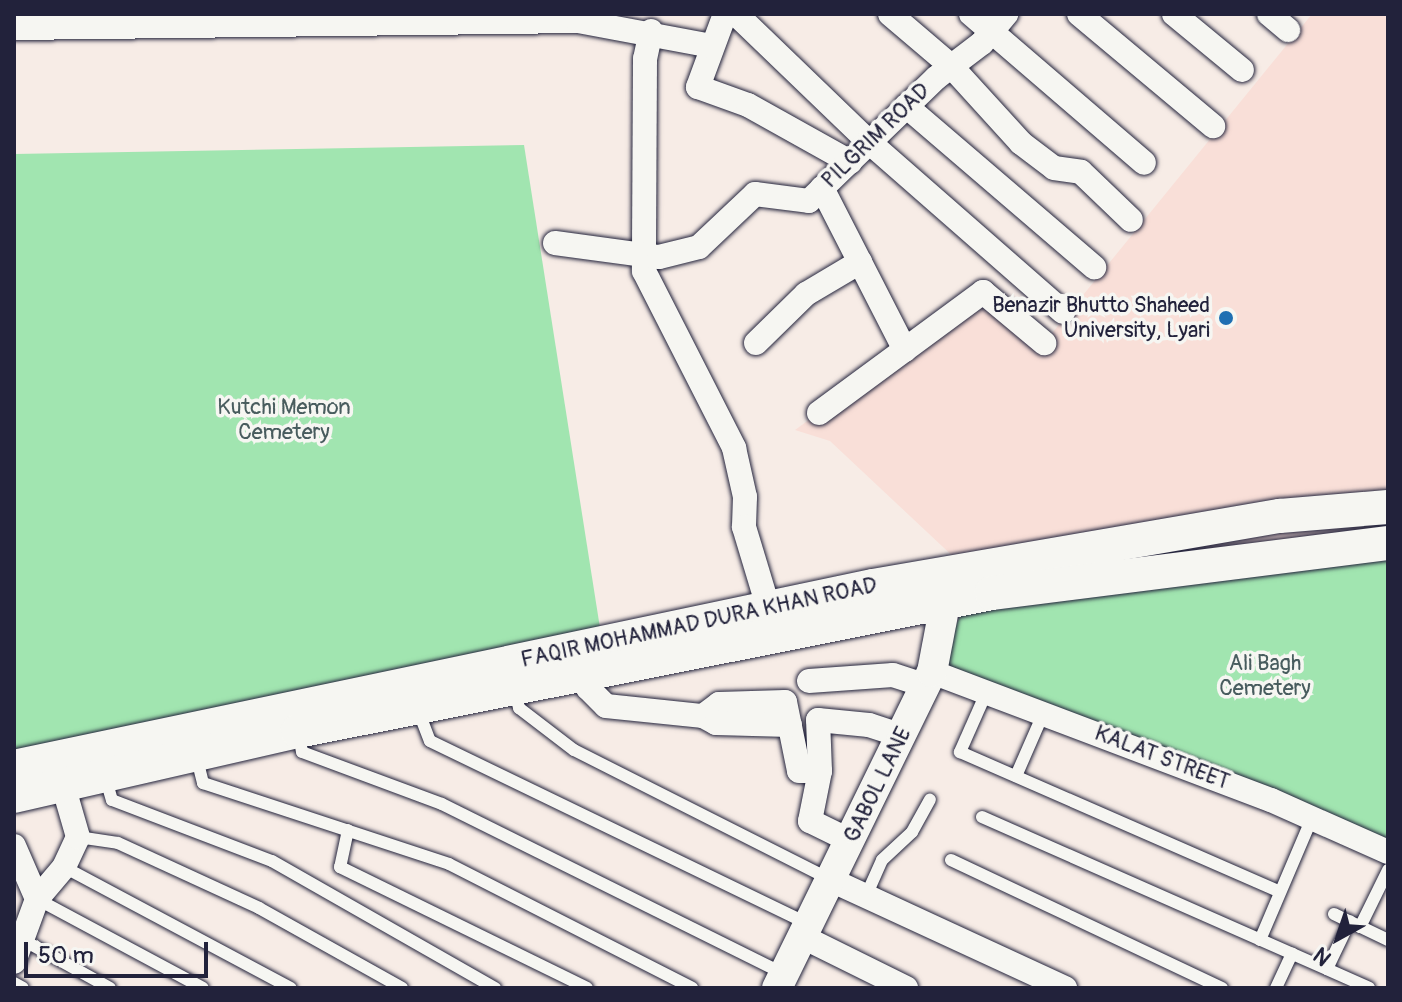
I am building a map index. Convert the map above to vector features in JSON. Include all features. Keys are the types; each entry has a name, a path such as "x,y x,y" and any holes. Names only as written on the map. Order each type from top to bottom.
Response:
{"main road":[{"name":"FAQIR MOHAMMAD DURA KHAN ROAD","path":"14,767 579,662 950,587 1223,525 1388,507"},
{"path":"1223,525 1229,563"},
{"name":"FAQIR MOHAMMAD DURA KHAN ROAD","path":"950,587 1229,563 1388,543"},
{"name":"FAQIR MOHAMMAD DURA KHAN ROAD","path":"14,796 298,731 514,689 579,662"}],"street":[{"path":"725,14 698,87 748,105 850,162"},
{"path":"736,14 869,142 1063,312"},
{"path":"890,14 951,66 1021,143 1054,168 1081,172 1131,220"},
{"path":"971,14 998,23 1144,163"},
{"path":"1079,14 1213,126"},
{"path":"1174,14 1242,70"},
{"path":"1269,14 1288,30"},
{"path":"14,28 206,21 578,21 651,31 712,46"},
{"name":"PILGRIM ROAD","path":"555,243 642,256 699,247 755,194 809,201 906,106 998,23"},
{"path":"651,31 645,59 644,271 734,448 745,497 744,527 773,622"},
{"path":"906,106 1094,267"},
{"path":"822,188 905,350"},
{"path":"756,343 806,294 860,262"},
{"path":"819,413 983,292 1044,343"},
{"name":"GABOL LANE","path":"781,981 929,679 950,587"},
{"path":"579,662 606,706 703,716 719,704 785,702 799,771 820,771"},
{"name":"KALAT STREET","path":"809,681 893,675 987,691 1312,818 1388,852"},
{"path":"851,841 810,821 820,771 818,720 869,725 902,736"},
{"path":"26,891 64,867 78,837 63,785"},
{"path":"14,846 26,891 20,952"},
{"path":"831,880 1065,988"},
{"path":"806,931 906,988"}],"lane":[{"path":"514,689 519,708 574,750 831,880"},
{"path":"987,691 960,752 1280,892"},
{"path":"418,710 430,741 806,931"},
{"path":"1016,776 1044,712"},
{"path":"298,731 302,752 442,804 781,981"},
{"path":"196,753 203,783 449,864 692,988"},
{"path":"105,776 112,800 272,861 495,988"},
{"path":"866,896 882,860 912,832 930,800"},
{"path":"982,817 1369,988"},
{"path":"1260,940 1312,818"},
{"path":"348,830 340,867 587,988"},
{"path":"78,837 118,843 245,901 402,988"},
{"path":"951,860 1222,988"},
{"path":"64,867 291,988"},
{"path":"1327,969 1388,870"},
{"path":"26,891 203,988"},
{"path":"1334,914 1388,940"},
{"path":"20,952 110,988"},
{"path":"1276,988 1292,954"},
{"path":"14,983 23,988"}],"shaded area":[{"name":"Benazir Bhutto Shaheed University, Lyari","path":"1312,14 1388,14 1388,532 992,593 830,441 795,430 983,292 1044,343"}],"green space":[{"name":"Kutchi Memon Cemetery","path":"524,145 600,628 14,754 14,154"},
{"name":"Ali Bagh Cemetery","path":"1388,532 1388,857 933,672 970,596"}],"place":[{"name":"Benazir Bhutto Shaheed University, Lyari","path":"1226,318"}]}
